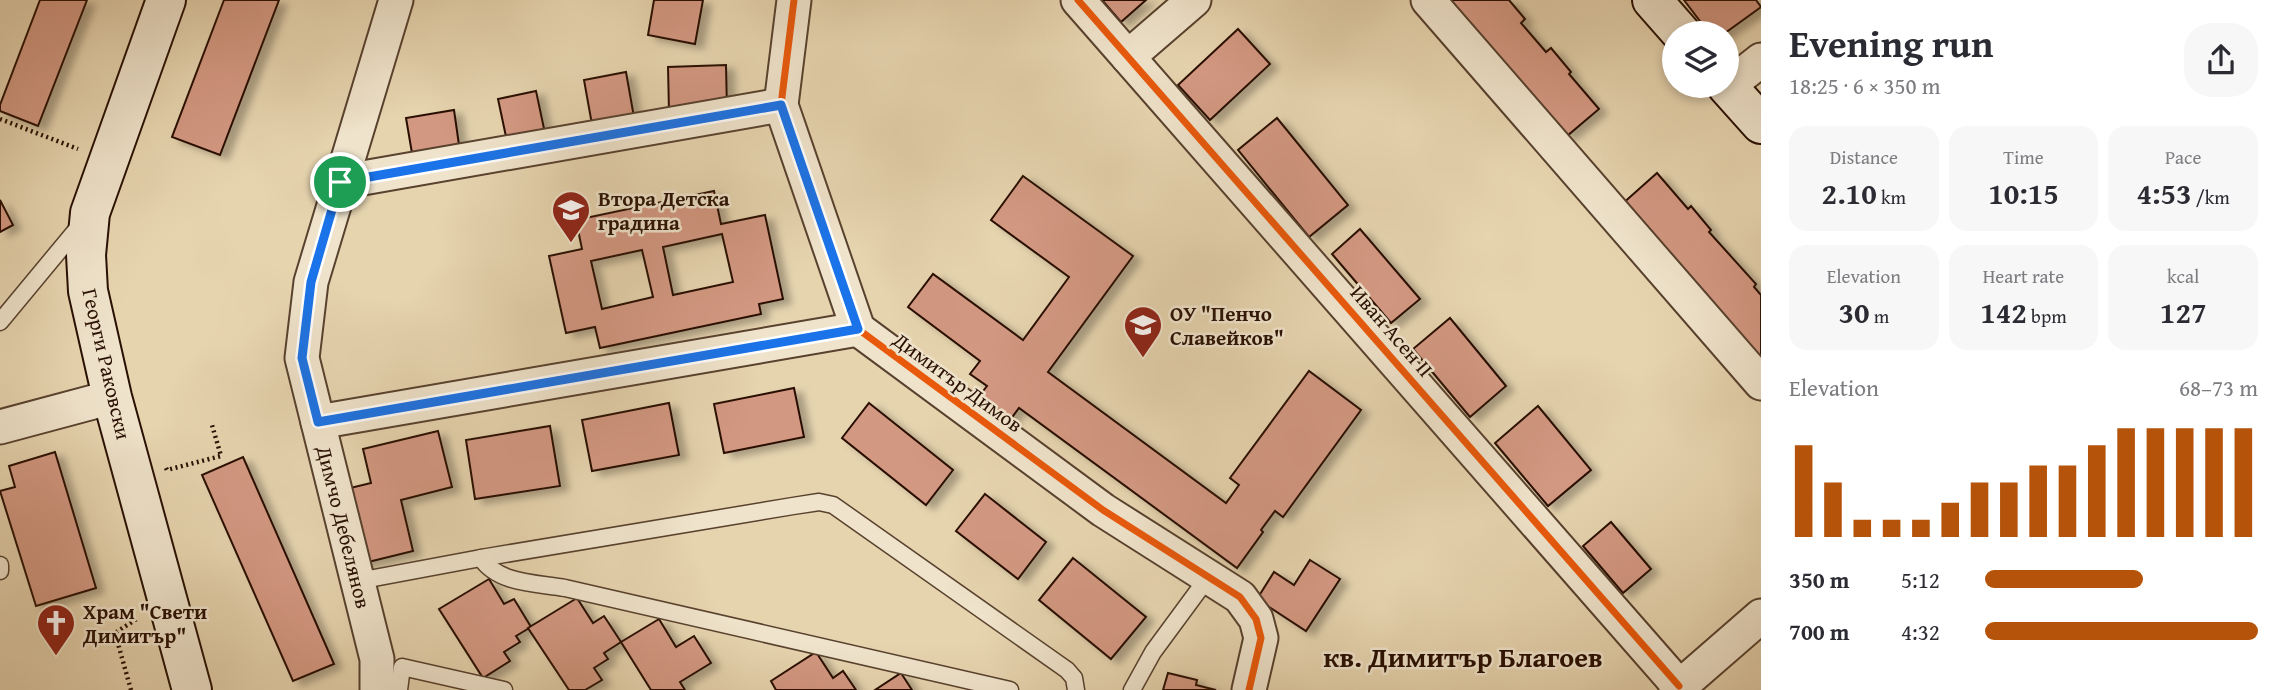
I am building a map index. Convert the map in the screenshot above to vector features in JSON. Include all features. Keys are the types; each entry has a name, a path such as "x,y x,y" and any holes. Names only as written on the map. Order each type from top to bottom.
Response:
{"street":[{"name":"Георги Раковски","path":"166,0 90,213 86,255 88,291 112,397 192,690"},
{"name":"Димчо Дебелянов","path":"377,690 377,659 302,358 311,282 396,0"},
{"path":"318,422 858,329 781,105 794,0"},
{"name":"Иван Асен II","path":"1078,0 1677,688"},
{"path":"1128,57 1194,0"},
{"path":"1428,0 1761,383"},
{"path":"1652,0 1670,21"},
{"path":"1739,77 1761,60"},
{"path":"1738,98 1761,124"},
{"path":"340,182 781,105"},
{"name":"Димитър Димов","path":"858,329 1103,510 1240,597 1256,619 1261,638 1249,690"},
{"path":"0,427 112,397"},
{"path":"1677,688 1761,616"}],"lane":[{"path":"0,322 90,213"},
{"path":"358,581 819,502 833,505 1066,670 1074,678 1076,690"},
{"path":"481,558 488,570 508,579 565,588 1010,690"},
{"path":"0,565 0,571"},
{"path":"1132,690 1153,652 1209,576"},
{"path":"399,690 402,667 504,690"}],"path":[{"path":"0,119 108,161"},
{"path":"130,462 162,453 167,470 220,456 212,425"},
{"path":"131,690 115,633 167,599"}],"building":[{"path":"40,0 87,0 38,126 0,111 0,105"},
{"path":"224,0 279,0 220,155 172,137"},
{"path":"654,0 703,0 695,44 648,35"},
{"path":"1102,0 1146,0 1121,22"},
{"path":"1447,0 1509,0 1525,19 1521,23 1546,52 1551,48 1599,109 1567,136"},
{"path":"1684,0 1756,0 1761,7 1739,23 1700,21"},
{"path":"1238,29 1270,64 1210,120 1178,85"},
{"path":"726,65 727,110 669,111 668,67"},
{"path":"626,72 635,123 593,130 584,80"},
{"path":"536,91 546,138 508,146 498,99"},
{"path":"454,110 460,152 413,159 406,118"},
{"path":"1277,118 1348,205 1309,237 1238,150"},
{"path":"1657,173 1688,209 1691,206 1711,230 1709,232 1756,284 1754,287 1761,295 1761,361 1621,205"},
{"path":"1023,176 1133,256 1048,372 1226,503 1239,485 1230,478 1309,371 1361,410 1283,517 1275,511 1237,568 1019,408 1007,424 976,400 987,386 970,374 980,361 908,307 933,274 1023,340 1069,277 991,220"},
{"path":"714,191 721,224 765,215 783,299 759,304 761,314 600,348 595,327 566,333 549,256 582,249 576,220","holes":["722,234 733,282 673,295 663,247","642,250 653,297 602,309 591,261"]},
{"path":"0,200 13,225 0,232"},
{"path":"1360,229 1420,299 1391,323 1332,254"},
{"path":"1450,318 1506,386 1470,417 1413,349"},
{"path":"794,388 804,437 724,453 714,404"},
{"path":"669,403 679,455 592,471 582,420"},
{"path":"869,403 953,470 926,505 842,438"},
{"path":"1538,406 1591,470 1548,506 1495,443"},
{"path":"550,426 560,486 475,499 466,440"},
{"path":"438,431 452,487 401,500 413,551 360,564 342,490 371,483 363,449"},
{"path":"55,452 96,588 36,606 0,491 15,487 9,466"},
{"path":"243,457 334,664 293,681 202,475"},
{"path":"985,494 1046,542 1018,579 956,531"},
{"path":"1611,522 1651,569 1623,593 1583,546"},
{"path":"1073,558 1146,617 1111,659 1039,600"},
{"path":"1310,560 1340,579 1306,631 1257,599 1274,572 1294,585"},
{"path":"489,579 504,604 514,599 531,627 516,636 520,642 504,652 510,661 483,678 439,609"},
{"path":"577,598 593,623 604,616 621,642 604,653 608,659 594,668 602,680 585,690 569,690 528,628"},
{"path":"659,619 676,647 694,636 711,663 680,682 685,690 651,690 621,642"},
{"path":"816,652 833,678 843,671 856,690 776,690 771,681"},
{"path":"901,673 912,690 875,690"},
{"path":"1168,673 1197,680 1196,685 1216,690 1163,690"}],"cycle path":[{"path":"794,0 781,105 858,329 1103,510 1240,597 1256,619 1261,638 1249,690"},
{"path":"1078,0 1679,686"}],"place":[{"name":"Втора Детска градина","path":"571,244"},
{"name":"ОУ \"Пенчо Славейков\"","path":"1143,359"},
{"name":"Храм \"Свети Димитър\"","path":"56,657"}],"district":[{"name":"кв. Димитър Благоев","path":"1463,656"}],"route":[{"path":"781,105 858,329 318,422 302,358 311,282 340,182 781,105"}]}
